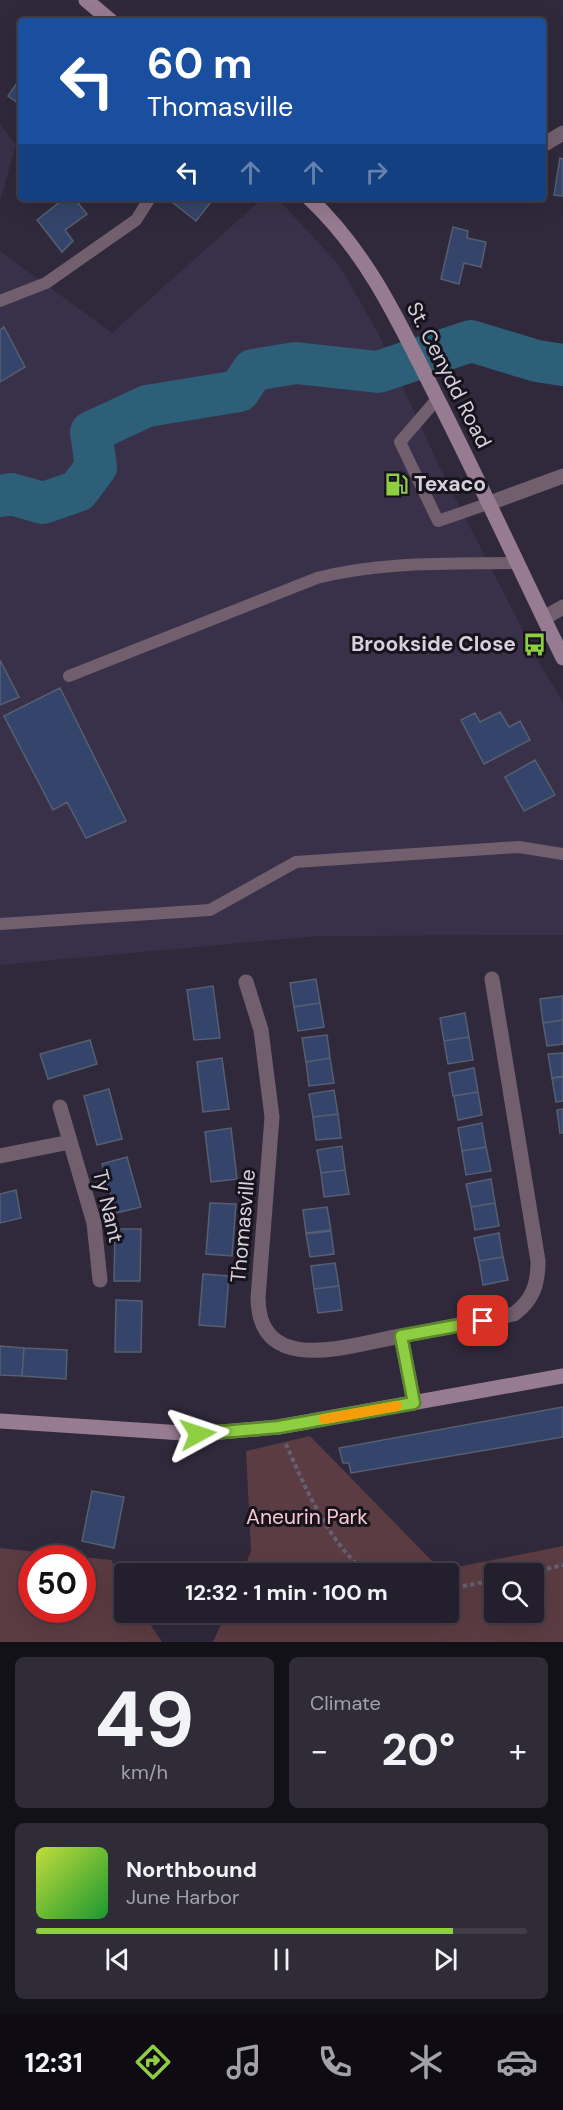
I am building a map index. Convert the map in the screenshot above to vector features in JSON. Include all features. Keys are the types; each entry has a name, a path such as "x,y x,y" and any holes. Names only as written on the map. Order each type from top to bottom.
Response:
{"main road":[{"path":"87,0 108,18"},
{"name":"St. Cenydd Road","path":"312,201 350,241 392,308 490,502 563,658"},
{"path":"0,1420 198,1434 279,1427 563,1376"}],"street":[{"path":"546,143 563,133"},
{"path":"490,502 563,476"},
{"path":"544,618 563,607"},
{"name":"Thomasville","path":"246,982 261,1030 272,1117 258,1298 262,1323 281,1345 297,1352 313,1352 514,1314 524,1306 536,1286 538,1261 492,979"},
{"name":"Ty Nant","path":"60,1107 94,1223 100,1280"},
{"path":"0,1156 70,1142"},
{"path":"401,1336 414,1403"}],"lane":[{"path":"0,301 46,283 136,220 148,201"},
{"path":"438,399 400,442 438,521 490,502"},
{"path":"69,676 334,574 386,566 517,562"},
{"path":"0,924 210,910 296,862 519,847 563,854"}],"path":[{"path":"279,1427 301,1478 332,1532 357,1563"},
{"path":"544,1570 563,1566"},
{"path":"459,1588 484,1582"}],"shaded area":[{"path":"0,124 16,145 0,201"},
{"path":"260,201 280,201 339,265 378,333 440,468 541,666 563,702 563,935 318,936 0,965 0,251 112,333"}],"green space":[{"name":"Aneurin Park","path":"310,1436 432,1561 444,1563 246,1563 251,1551 246,1451"},
{"name":"Aneurin Park","path":"563,1546 563,1642 213,1642 222,1623 459,1623 459,1566"},
{"path":"0,1548 18,1550 18,1623 96,1623 96,1558 111,1560 114,1565 114,1623 150,1623 162,1642 0,1642"}],"building":[{"path":"18,81 18,103 8,96"},
{"path":"560,158 563,159 563,196 554,195"},
{"path":"61,201 76,201 87,214 65,230 73,241 62,252 37,220"},
{"path":"171,201 212,201 196,221"},
{"path":"453,227 468,231 467,238 486,242 481,267 464,263 459,284 441,279"},
{"path":"4,327 25,367 0,382 0,330"},
{"path":"0,660 19,697 0,705"},
{"path":"60,688 126,821 86,838 67,802 53,810 4,716"},
{"path":"500,712 509,727 520,721 530,740 484,764 461,720 475,713 480,722"},
{"path":"535,760 555,795 524,811 505,777"},
{"path":"316,979 320,1003 294,1007 290,983"},
{"path":"213,986 220,1038 194,1040 187,990"},
{"path":"563,996 563,1020 543,1023 540,999"},
{"path":"320,1003 324,1027 298,1031 294,1007"},
{"path":"465,1013 469,1037 444,1041 440,1018"},
{"path":"563,1020 563,1044 547,1046 543,1023"},
{"path":"327,1035 330,1058 306,1062 302,1038"},
{"path":"469,1037 473,1060 448,1064 444,1041"},
{"path":"90,1040 97,1064 48,1079 40,1054"},
{"path":"563,1053 563,1076 552,1078 548,1054"},
{"path":"222,1058 229,1109 203,1112 197,1062"},
{"path":"330,1058 334,1083 309,1086 306,1062"},
{"path":"474,1068 478,1092 453,1096 449,1073"},
{"path":"563,1077 563,1101 556,1102 552,1078"},
{"path":"109,1089 122,1139 97,1145 84,1096"},
{"path":"334,1090 338,1114 313,1117 309,1094"},
{"path":"478,1092 482,1115 458,1120 454,1096"},
{"path":"563,1109 563,1133 560,1133 557,1110"},
{"path":"338,1114 341,1138 316,1140 313,1117"},
{"path":"482,1123 486,1147 462,1151 458,1128"},
{"path":"231,1128 237,1179 211,1182 205,1132"},
{"path":"342,1146 345,1170 321,1173 317,1150"},
{"path":"486,1147 491,1171 466,1175 462,1151"},
{"path":"127,1157 141,1207 116,1213 102,1164"},
{"path":"345,1170 349,1194 324,1197 321,1173"},
{"path":"491,1179 495,1203 471,1207 466,1184"},
{"path":"16,1190 21,1218 0,1223 0,1194"},
{"path":"210,1203 236,1204 232,1256 206,1254"},
{"path":"495,1203 499,1226 475,1230 471,1207"},
{"path":"327,1207 331,1230 306,1233 303,1210"},
{"path":"115,1229 141,1229 140,1281 114,1281"},
{"path":"331,1231 334,1254 310,1257 306,1234"},
{"path":"499,1233 503,1257 479,1261 474,1238"},
{"path":"503,1257 508,1280 483,1285 479,1261"},
{"path":"335,1263 339,1286 314,1289 311,1266"},
{"path":"203,1274 229,1276 225,1327 199,1325"},
{"path":"339,1286 342,1310 318,1313 314,1289"},
{"path":"116,1300 142,1301 141,1352 115,1352"},
{"path":"0,1346 24,1348 22,1376 0,1375"},
{"path":"24,1348 67,1350 66,1379 22,1376"},
{"path":"563,1407 563,1437 351,1473 349,1463 343,1463 339,1448"},
{"path":"92,1491 124,1497 114,1548 82,1541"}],"waterway":[{"path":"0,496 11,494 43,503 78,491 96,467 91,432 147,406 239,391 253,370 296,363 378,372 471,341 537,361 563,365"}],"slow traffic":[{"path":"324,1419 397,1406"}],"place":[{"name":"Texaco","path":"396,484"},
{"name":"Brookside Close","path":"534,644"}],"route":[{"path":"198,1434 279,1427 414,1403 401,1336 483,1321"}]}
